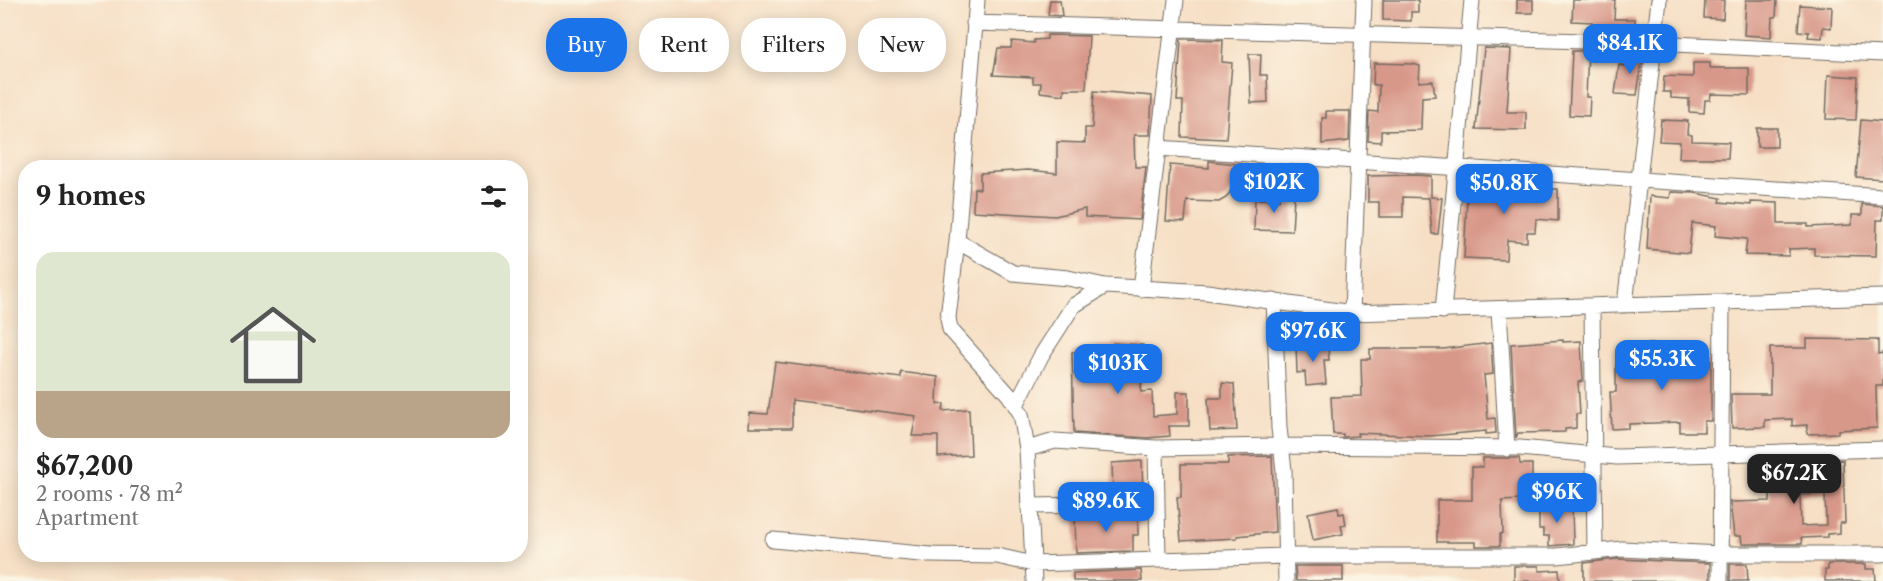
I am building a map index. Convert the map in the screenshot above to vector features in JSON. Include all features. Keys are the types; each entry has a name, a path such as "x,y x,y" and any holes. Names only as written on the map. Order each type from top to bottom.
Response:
{"street":[{"path":"977,0 957,241 948,311 950,329 1016,405 1025,430 1034,581"},
{"path":"1141,289 1176,0"},
{"path":"1352,313 1364,0"},
{"path":"1443,311 1472,0"},
{"path":"1625,305 1659,0"},
{"path":"974,23 1172,27 1362,36 1654,43 1883,54"},
{"path":"1158,148 1357,159 1883,196"},
{"path":"957,241 1013,273 1068,278 1106,286 1208,292 1352,313 1883,297"},
{"path":"1016,405 1041,356 1073,306 1106,286"},
{"path":"1274,301 1286,581"},
{"path":"1720,581 1722,303"},
{"path":"1592,307 1595,552"},
{"path":"1499,309 1507,449"},
{"path":"1027,449 1055,441 1156,448 1281,446 1507,449 1593,456 1883,449"},
{"path":"1156,448 1158,558"},
{"path":"1029,506 1157,504"},
{"path":"773,540 931,555 997,556 1033,564 1158,558 1285,556 1557,556 1659,549 1720,554 1883,554"}],"building":[{"path":"1050,0 1060,0 1062,16 1048,15"},
{"path":"1383,0 1418,0 1418,12 1411,12 1411,21 1383,20"},
{"path":"1517,0 1533,0 1533,13 1517,13"},
{"path":"1573,0 1615,0 1614,19 1635,19 1635,31 1592,29 1592,22 1572,21"},
{"path":"1705,0 1724,0 1723,19 1704,18"},
{"path":"1746,0 1777,0 1776,17 1772,17 1771,37 1744,35"},
{"path":"1800,5 1832,7 1831,28 1823,27 1822,38 1808,37 1809,32 1798,31"},
{"path":"1047,35 1089,36 1086,89 1064,89 1064,95 1040,92 1041,83 1033,83 1033,77 993,75 998,48 1011,48 1012,41 1034,43 1034,40 1047,39"},
{"path":"1181,39 1223,40 1222,62 1232,63 1226,139 1182,137 1183,101 1177,101"},
{"path":"1484,48 1511,49 1507,112 1526,112 1526,130 1476,129"},
{"path":"1572,51 1588,51 1586,97 1590,97 1589,116 1569,115"},
{"path":"1627,53 1643,54 1637,95 1615,94 1619,65 1626,66"},
{"path":"1249,54 1261,54 1260,75 1267,75 1268,102 1251,103"},
{"path":"1374,63 1420,66 1419,82 1433,81 1435,96 1422,97 1421,130 1381,131 1381,142 1368,141 1369,111 1378,112 1379,85 1373,85"},
{"path":"1693,63 1710,63 1710,68 1749,68 1749,95 1711,94 1710,100 1705,100 1704,113 1689,112 1689,99 1671,98 1671,92 1663,92 1664,76 1693,77"},
{"path":"1828,75 1858,77 1856,120 1826,119"},
{"path":"1094,91 1152,96 1150,135 1134,135 1135,167 1146,167 1140,220 1085,217 1085,209 1055,216 973,211 974,188 980,189 980,173 1028,170 1057,173 1057,142 1085,143 1085,128 1092,128"},
{"path":"1326,111 1350,111 1349,141 1322,144 1322,118 1326,118"},
{"path":"1661,120 1688,121 1687,134 1692,135 1692,141 1729,142 1728,158 1679,158 1680,142 1659,141"},
{"path":"1861,120 1883,122 1883,179 1856,177"},
{"path":"1757,128 1777,128 1777,147 1757,147"},
{"path":"1209,161 1245,165 1244,184 1235,185 1226,198 1219,202 1187,201 1185,222 1166,221 1170,165 1209,168"},
{"path":"1368,176 1431,176 1431,197 1442,198 1438,234 1432,234 1429,198 1403,197 1403,217 1379,217 1379,202 1368,202"},
{"path":"1468,178 1542,183 1542,189 1558,189 1558,221 1536,219 1535,232 1527,232 1527,242 1507,240 1506,260 1464,258"},
{"path":"1671,192 1695,193 1721,198 1720,202 1751,205 1751,202 1778,203 1778,224 1808,224 1808,227 1852,225 1852,215 1862,215 1862,204 1883,206 1883,220 1877,220 1876,256 1814,255 1814,248 1789,249 1789,256 1745,255 1747,239 1715,236 1716,226 1692,223 1689,253 1647,249 1650,196 1670,198"},
{"path":"1279,194 1294,196 1292,231 1254,230 1255,199 1279,200"},
{"path":"1807,339 1878,340 1878,354 1883,353 1883,386 1876,386 1877,428 1807,434 1807,425 1792,426 1792,419 1765,420 1765,427 1732,428 1731,394 1770,394 1770,348 1807,348"},
{"path":"1563,340 1563,342 1581,341 1583,381 1578,382 1580,414 1576,414 1576,428 1565,429 1565,432 1518,433 1516,438 1511,344"},
{"path":"1113,343 1143,345 1141,392 1152,391 1153,416 1177,414 1177,392 1189,392 1189,426 1169,426 1170,436 1147,438 1074,433 1072,352 1087,351 1087,347 1112,346"},
{"path":"1491,343 1493,374 1484,375 1488,419 1495,418 1496,433 1486,434 1486,431 1430,436 1357,433 1358,436 1343,437 1343,434 1333,434 1331,397 1362,396 1361,359 1370,359 1370,349 1443,349"},
{"path":"1648,343 1660,344 1660,352 1678,353 1678,359 1711,360 1711,421 1704,421 1704,432 1680,432 1680,422 1629,424 1629,428 1612,429 1610,392 1616,392 1616,365 1628,365 1628,356 1648,356"},
{"path":"1328,344 1329,360 1324,360 1326,384 1306,386 1305,372 1297,373 1296,345"},
{"path":"775,362 901,378 901,372 938,377 937,404 944,404 943,411 969,409 971,455 938,457 938,436 912,436 916,416 792,400 792,428 749,428 750,413 768,414"},
{"path":"1222,383 1234,384 1237,430 1210,431 1208,398 1222,398"},
{"path":"1272,456 1275,532 1237,536 1237,538 1181,541 1177,497 1181,497 1181,464 1228,464 1228,457"},
{"path":"1483,458 1519,458 1520,464 1532,464 1532,479 1537,479 1538,499 1502,501 1503,533 1500,534 1500,546 1476,546 1476,542 1437,542 1437,500 1472,500 1472,467 1483,467"},
{"path":"1843,460 1845,523 1840,523 1840,533 1827,534 1827,537 1801,538 1802,544 1742,544 1741,536 1734,536 1730,502 1770,501 1771,462","holes":["1825,494 1826,525 1801,526 1800,495"]},
{"path":"1142,461 1143,494 1113,495 1112,463"},
{"path":"1539,505 1572,505 1573,544 1549,546 1549,536 1543,536 1543,529 1539,529"},
{"path":"1338,507 1339,514 1344,513 1346,525 1341,526 1343,534 1313,540 1308,513"},
{"path":"1138,514 1138,535 1133,535 1133,551 1076,553 1075,515"},
{"path":"1617,559 1710,563 1710,581 1584,581 1584,563"},
{"path":"1730,564 1747,564 1748,581 1730,581"},
{"path":"1828,564 1866,564 1866,569 1875,569 1876,581 1825,581 1825,570 1828,570"},
{"path":"1295,566 1343,566 1343,581 1296,581"},
{"path":"1514,566 1539,566 1539,571 1559,570 1560,581 1514,581"},
{"path":"1141,570 1142,581 1073,581 1073,573"}]}
